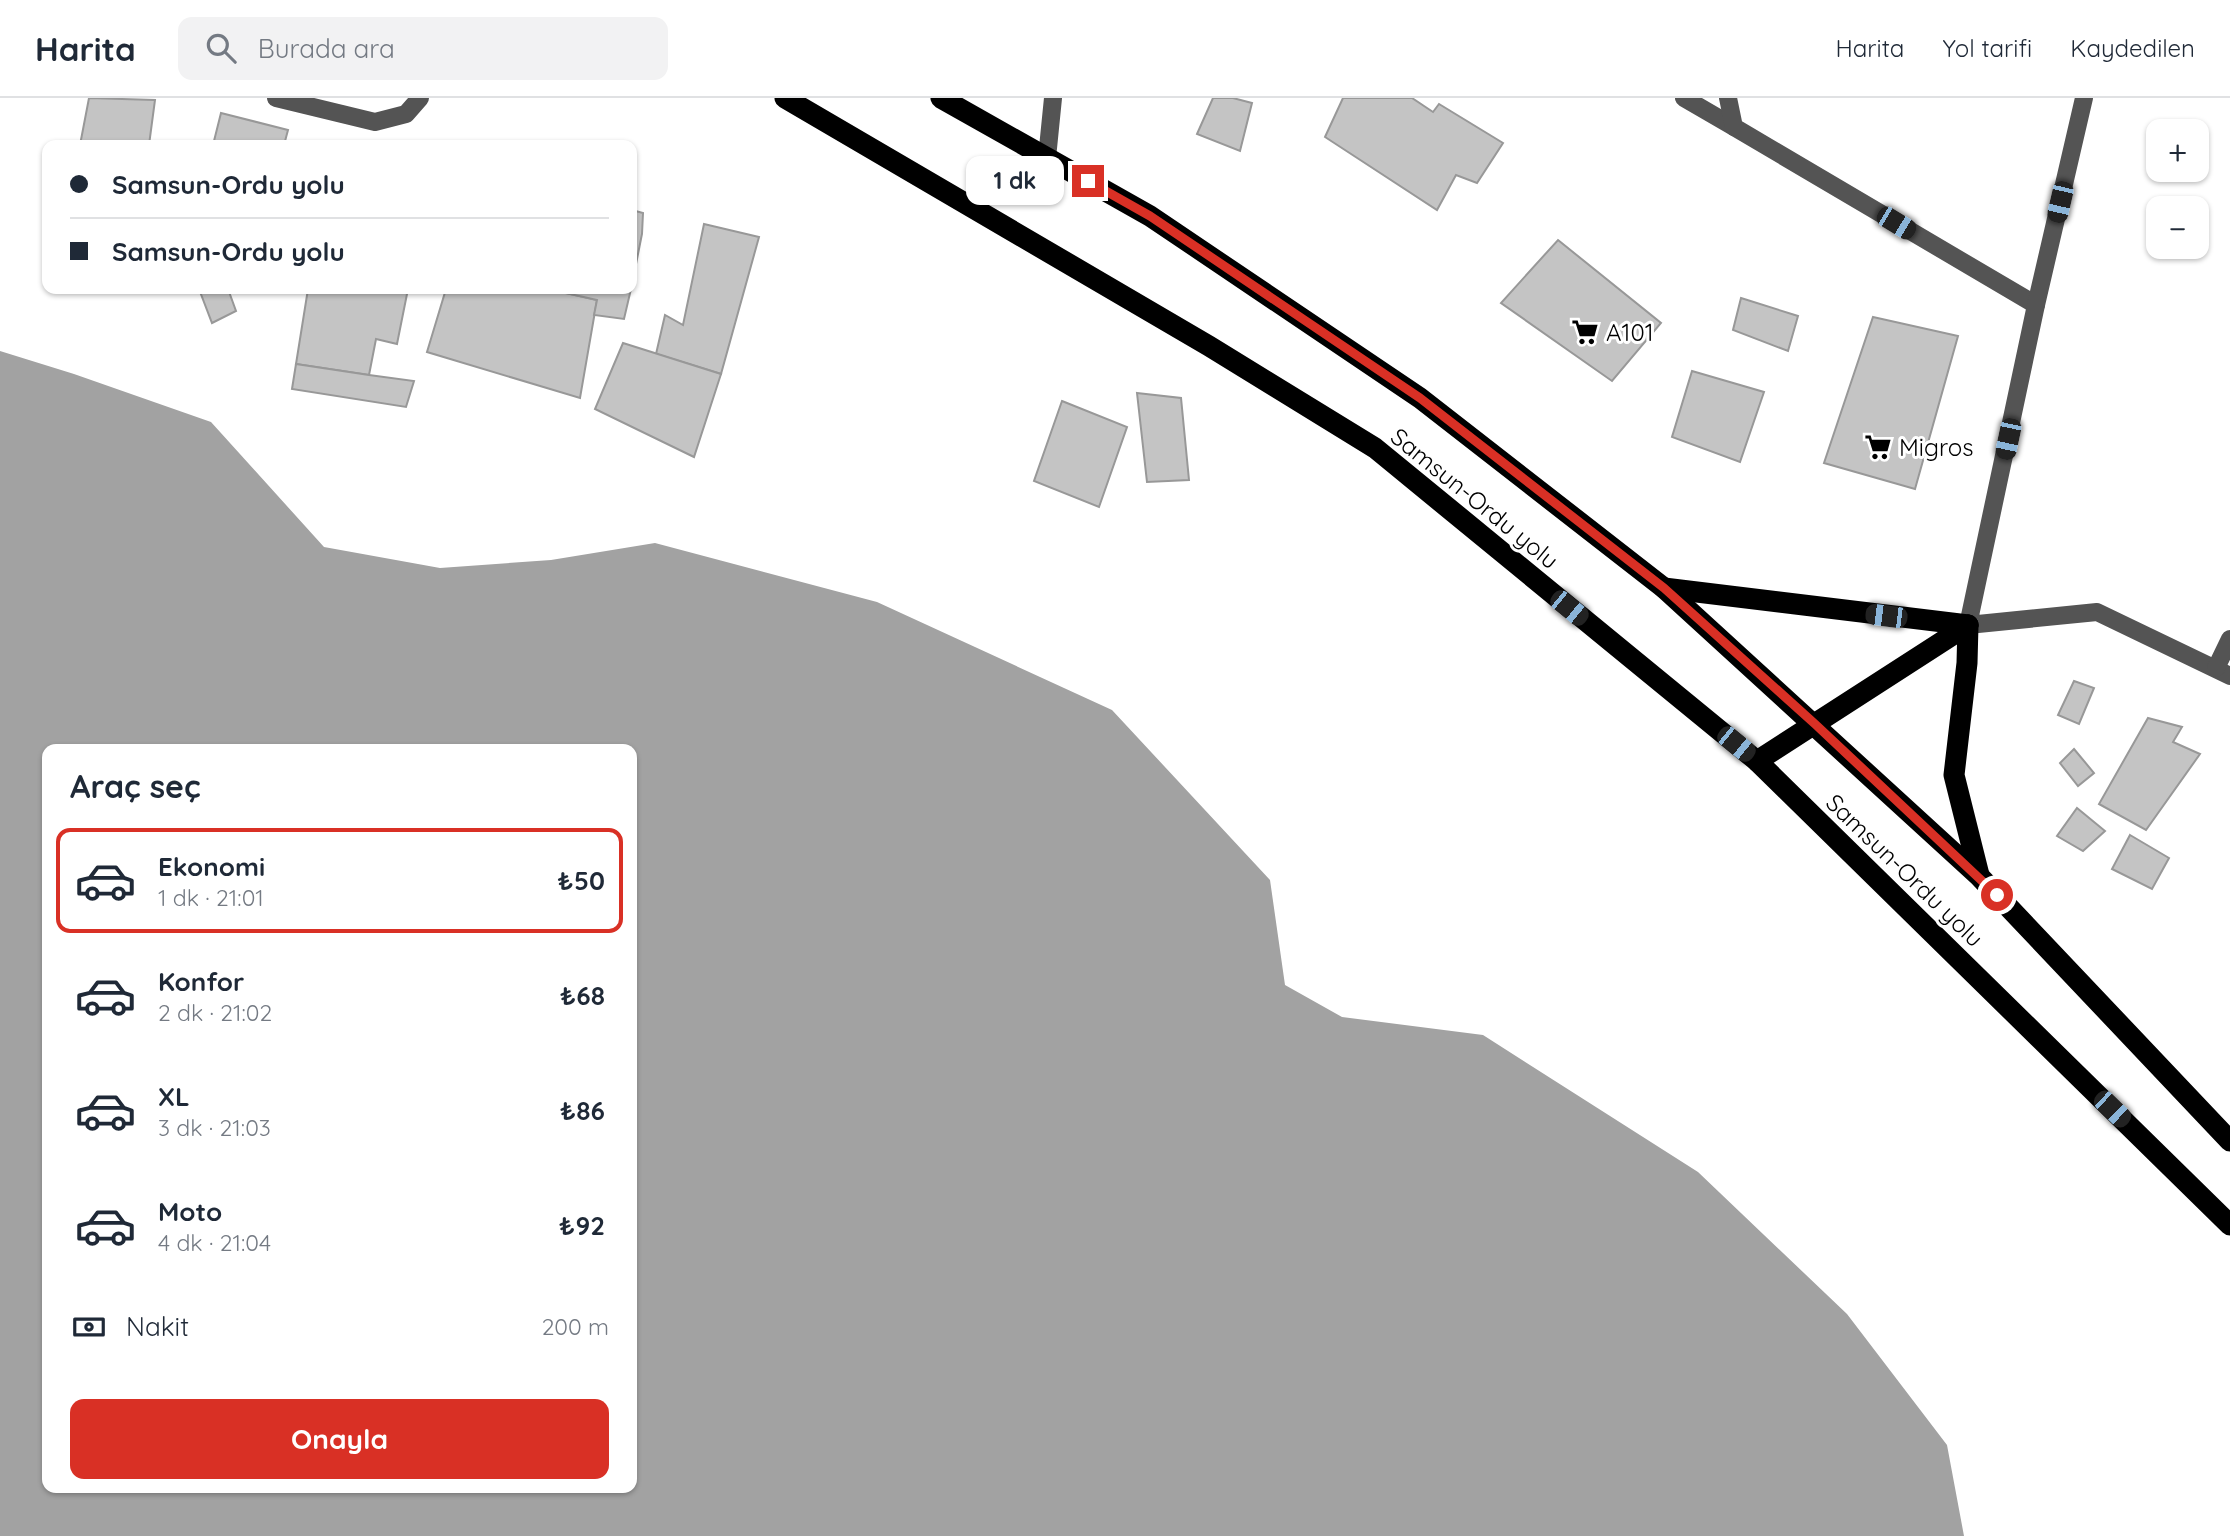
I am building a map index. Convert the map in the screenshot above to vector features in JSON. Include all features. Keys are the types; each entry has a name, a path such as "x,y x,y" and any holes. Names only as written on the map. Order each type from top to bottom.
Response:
{"highway":[{"name":"Samsun-Ordu yolu","path":"785,98 1209,346 1375,448 1757,761 2230,1225"},
{"name":"Samsun-Ordu yolu","path":"941,98 1150,216 1420,398 1664,588 1979,876 2230,1140"},
{"path":"1664,588 1968,625"},
{"path":"1757,761 1968,625"},
{"path":"1968,625 1967,663 1954,775 1979,876"}],"street":[{"path":"276,98 375,122 406,114 420,98"},
{"path":"1046,158 1053,98"},
{"path":"1684,98 2036,305"},
{"path":"1728,98 1734,127"},
{"path":"2084,98 2036,305 1968,625 2097,612 2223,672 2230,639"}],"shaded area":[{"path":"0,351 211,422 324,547 440,568 551,560 655,543 877,602 1112,710 1270,880 1285,985 1342,1017 1483,1035 1698,1172 1847,1314 1947,1445 1964,1536 0,1536"}],"building":[{"path":"89,98 155,100 150,140 81,140"},
{"path":"1213,98 1233,98 1252,103 1240,151 1197,134"},
{"path":"1343,98 1412,98 1433,112 1439,104 1503,143 1477,183 1456,175 1437,210 1325,137"},
{"path":"221,113 288,130 285,140 214,140"},
{"path":"637,211 643,213 637,259"},
{"path":"704,224 759,237 721,374 656,354 665,315 683,325"},
{"path":"1558,240 1661,323 1612,381 1501,303"},
{"path":"201,294 230,294 236,311 212,323"},
{"path":"307,294 407,294 397,344 376,339 369,375 296,364"},
{"path":"444,294 570,294 597,300 580,398 427,352"},
{"path":"570,294 630,294 624,319 594,315 597,300"},
{"path":"1741,298 1798,316 1788,351 1733,330"},
{"path":"1873,317 1958,336 1915,489 1824,463"},
{"path":"623,343 721,374 694,457 595,409"},
{"path":"296,364 414,381 406,407 292,389"},
{"path":"1692,371 1764,392 1740,462 1672,437"},
{"path":"1137,393 1181,398 1189,480 1147,482"},
{"path":"1062,401 1127,427 1099,507 1034,481"},
{"path":"2074,681 2094,688 2079,724 2058,715"},
{"path":"2148,718 2182,727 2173,742 2200,754 2146,830 2099,804"},
{"path":"2074,749 2094,773 2078,786 2060,763"},
{"path":"2077,808 2105,831 2083,851 2057,836"},
{"path":"2130,835 2169,858 2152,889 2112,869"}],"place":[{"name":"A101","path":"1585,332"},
{"name":"Migros","path":"1878,447"}],"route":[{"path":"1088,181 1150,216 1420,398 1664,588 1815,724 1997,895"}]}
